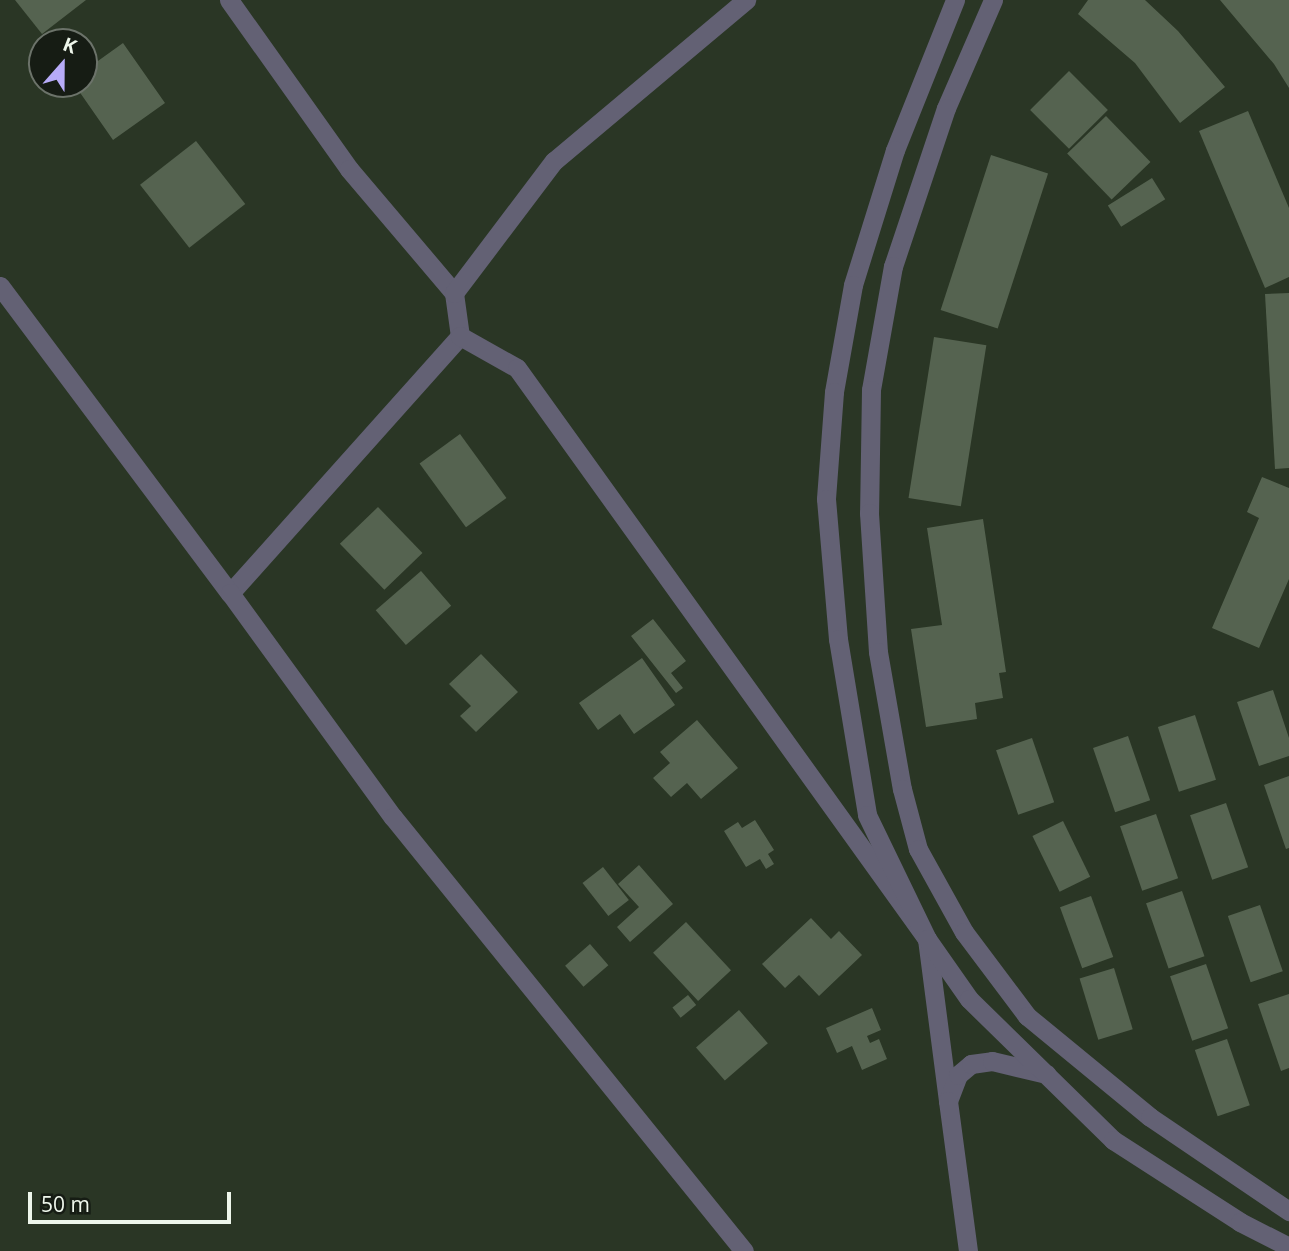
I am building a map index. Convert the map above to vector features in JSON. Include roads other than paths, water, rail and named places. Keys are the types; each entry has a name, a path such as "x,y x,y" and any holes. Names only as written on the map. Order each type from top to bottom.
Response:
{"street":[{"path":"229,0 349,169 454,293 460,336 230,593"},
{"path":"454,293 554,160 746,0"},
{"path":"956,0 895,150 853,285 834,392 826,499 838,639 867,815 927,939 968,1251"},
{"path":"993,0 947,108 893,267 871,390 869,513 878,652 902,789 918,849 931,873 964,932 1027,1016 1150,1117 1289,1211"},
{"path":"0,286 230,593 393,817 744,1251"},
{"path":"460,336 517,368 969,999 1113,1140 1240,1222 1289,1247"},
{"path":"947,1101 958,1075 971,1064 992,1062 1046,1074"}]}
